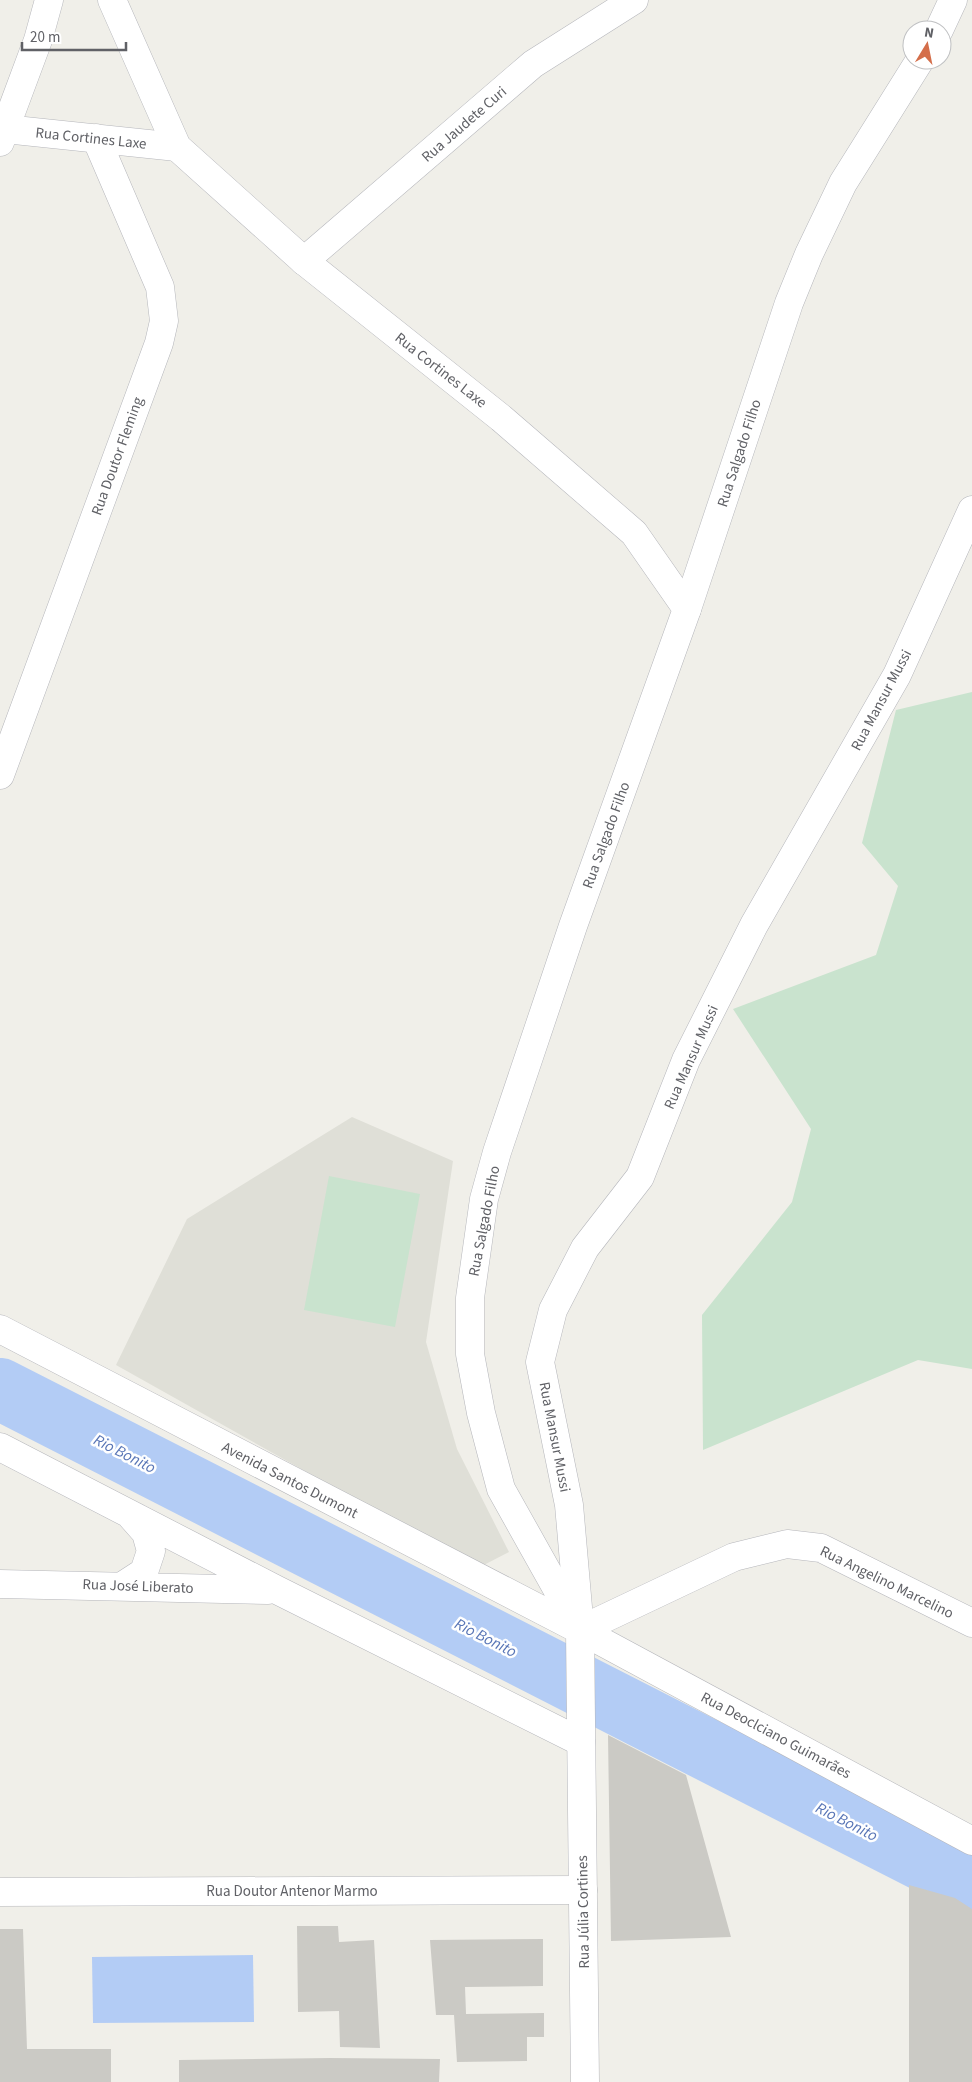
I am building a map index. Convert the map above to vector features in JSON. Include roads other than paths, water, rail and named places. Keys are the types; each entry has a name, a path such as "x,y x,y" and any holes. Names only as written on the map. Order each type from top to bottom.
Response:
{"street":[{"path":"2,136 38,40 49,0"},
{"name":"Rua Cortines Laxe","path":"112,0 176,147 304,261 502,418 634,533 687,609"},
{"name":"Rua Jaudete Curi","path":"304,261 533,64 634,0"},
{"path":"944,20 953,0"},
{"name":"Rua Salgado Filho","path":"580,1630 502,1489 481,1414 470,1354 470,1298 484,1199 497,1152 573,926 687,609 789,302 809,254 843,183 914,70"},
{"name":"Rua Cortines Laxe","path":"2,136 96,138 176,147"},
{"name":"Rua Doutor Fleming","path":"0,775 159,342 164,321 160,287 96,138"},
{"name":"Rua Mansur Mussi","path":"580,1742 580,1630 569,1505 540,1362 553,1310 585,1248 640,1177 686,1060 754,924 897,675 972,510"},
{"name":"Avenida Santos Dumont","path":"0,1329 580,1630"},
{"path":"0,1447 277,1590 580,1742"},
{"path":"124,1585 144,1572 151,1551 146,1533 128,1513"},
{"name":"Rua Angelino Marcelino","path":"580,1630 734,1557 786,1544 821,1548 972,1623"},
{"name":"Rua José Liberato","path":"0,1584 124,1585 277,1590"},
{"name":"Rua Deoclciano Guimarães","path":"580,1630 972,1841"},
{"name":"Rua Júlia Cortines","path":"580,1742 585,2082"},
{"name":"Rua Doutor Antenor Marmo","path":"0,1892 583,1890"}],"water":[{"path":"253,1955 254,2022 93,2023 92,1957"}],"waterway":[{"name":"Rio Bonito","path":"0,1389 972,1885"}]}
